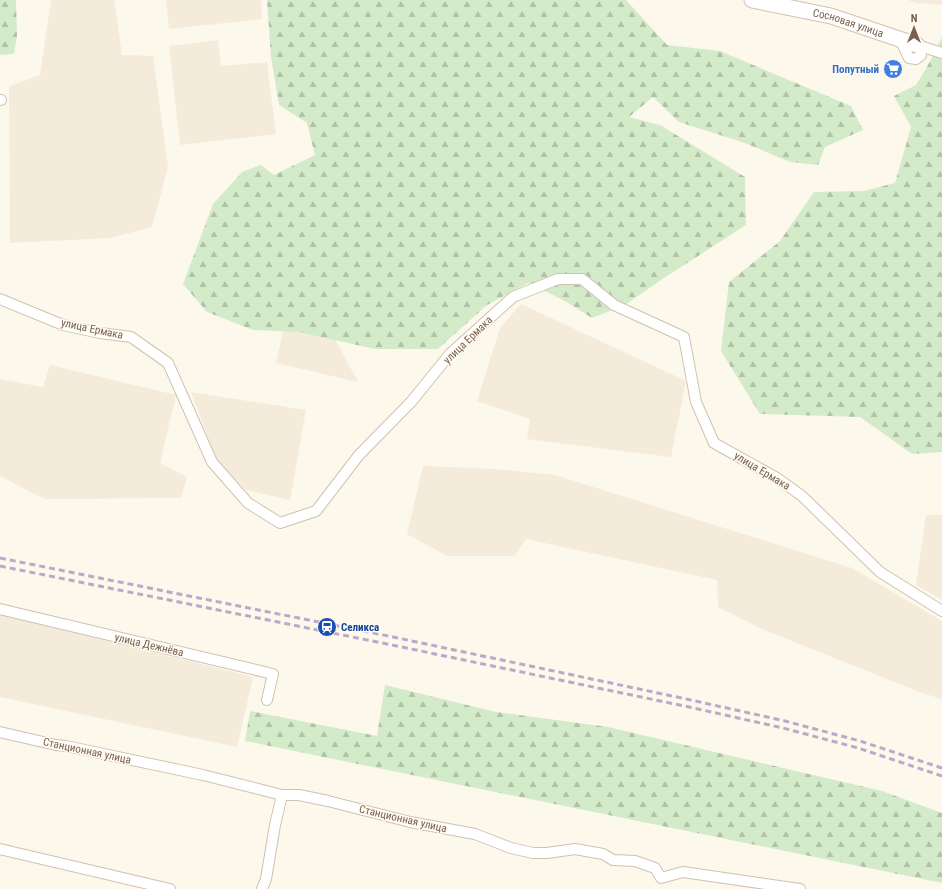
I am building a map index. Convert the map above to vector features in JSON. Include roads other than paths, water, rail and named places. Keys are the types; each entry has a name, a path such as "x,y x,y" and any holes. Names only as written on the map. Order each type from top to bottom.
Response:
{"street":[{"name":"Сосновая улица","path":"752,0 831,16 900,41 942,53"},
{"name":"улица Ермака","path":"0,299 63,325 131,337 168,363 212,462 248,502 280,522 316,511 359,454 412,402 450,354 513,297 558,279 582,279 614,305 684,337 696,402 714,443 777,478 802,496 880,572 942,611"},
{"name":"улица Дежнёва","path":"0,609 273,674 267,700"},
{"name":"Станционная улица","path":"0,732 203,775 282,795 299,796 328,801 410,822 475,834 511,848 533,853 547,853 575,849 602,854 613,860 635,861 655,868 661,878"},
{"path":"262,889 266,879 275,825 282,795"},
{"path":"0,849 170,889"},
{"path":"662,889 661,878 683,872 800,889"}],"railway":[{"path":"0,558 393,637 691,700 785,721 860,741 942,768"},
{"path":"0,566 689,707 783,728 858,748 942,776"}],"place":[{"name":"Попутный","path":"893,69"},
{"name":"Селикса","path":"327,627"}]}
